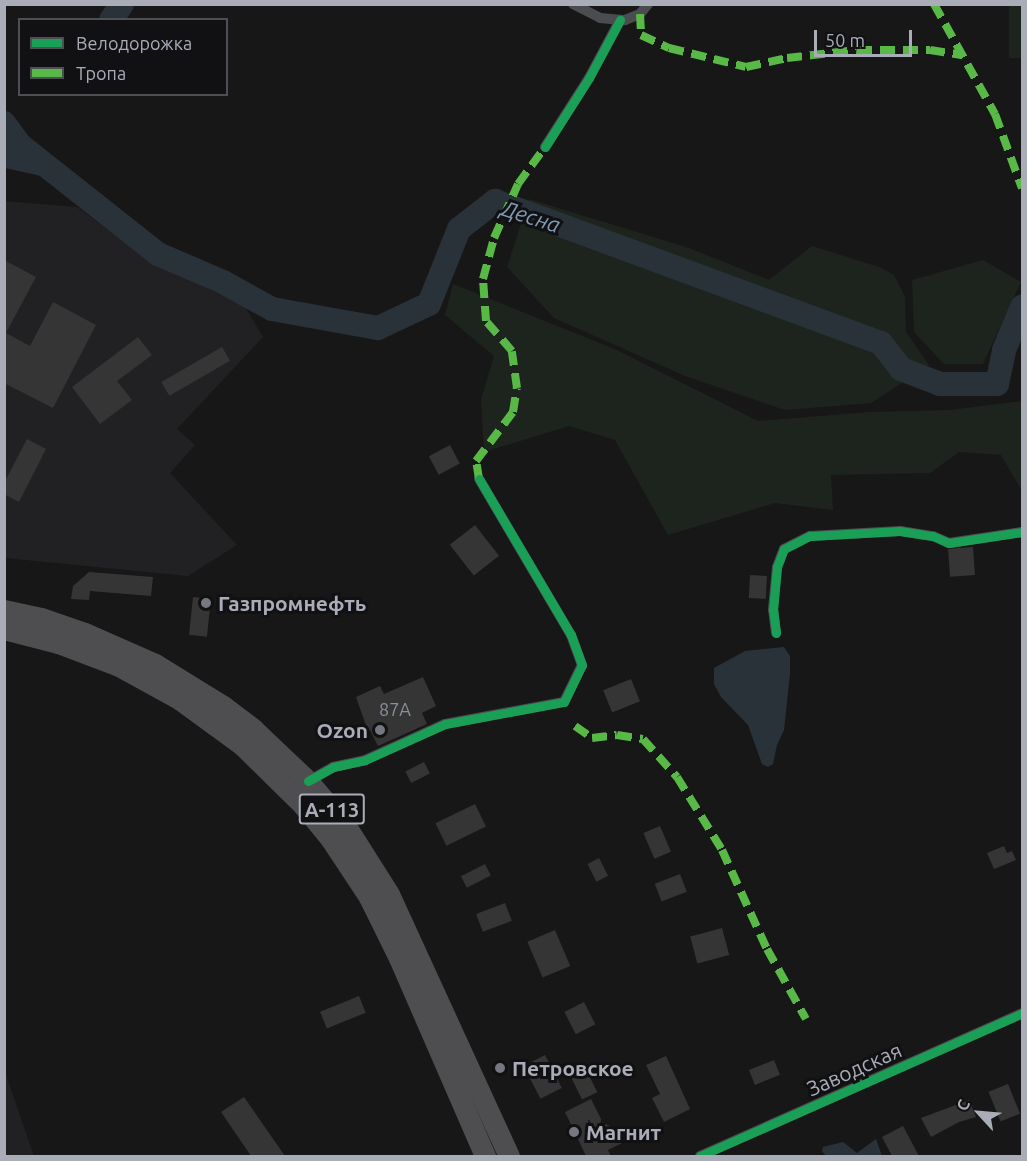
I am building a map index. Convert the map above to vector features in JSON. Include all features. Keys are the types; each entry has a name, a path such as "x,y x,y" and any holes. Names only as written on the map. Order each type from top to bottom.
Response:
{"highway":[{"name":"А-113","path":"4,610 41,618 85,633 155,664 223,706 308,781 346,826 389,894 509,1156"},
{"name":"А-113","path":"4,629 58,643 119,666 179,699 242,745 303,805 330,838 369,897 399,958 485,1156"}],"street":[{"path":"573,4 600,18 620,20 640,14 648,4"},
{"path":"545,147 589,78 620,20"},
{"path":"308,781 333,767 365,760 445,724 564,702 582,665 571,634 479,479"},
{"path":"776,633 773,610 777,567 784,549 810,536 900,531 933,536 949,543 1023,532"},
{"name":"Заводская","path":"700,1156 1023,1013"}],"shaded area":[{"path":"1009,5 1022,5 1022,58 1009,58"},
{"path":"4,123 20,145 64,181 5,168"},
{"path":"529,199 689,248 769,280 812,246 879,267 894,275 905,297 906,332 929,365 871,403 785,410 685,376 554,318 507,267"},
{"path":"4,201 77,207 153,263 244,305 263,337 177,429 195,445 170,473 237,545 188,576 5,558"},
{"path":"983,260 1021,282 983,364 944,364 914,332 912,280"},
{"path":"453,284 617,350 758,421 868,412 950,410 1022,401 1022,491 1001,455 959,452 930,473 831,475 833,510 775,503 668,535 615,440 569,426 484,452 481,400 494,356 445,315"},
{"path":"784,647 790,656 790,674 784,730 777,745 773,764 768,767 762,764 748,725 721,697 714,684 714,668 745,651"},
{"path":"5,1072 34,1156 5,1156"},
{"path":"876,1139 882,1156 826,1156 822,1151 823,1147 843,1142 857,1153"}],"building":[{"path":"4,260 36,277 6,333 30,346 53,302 96,325 53,408 4,383"},
{"path":"138,337 152,355 117,381 132,400 100,424 72,387"},
{"path":"222,347 230,361 169,396 161,382"},
{"path":"27,439 46,449 19,502 4,494 4,483"},
{"path":"450,445 460,464 439,475 429,456"},
{"path":"475,525 499,556 474,575 450,545"},
{"path":"973,547 975,575 950,577 948,549"},
{"path":"89,572 153,577 151,596 90,591 89,600 71,599 73,586"},
{"path":"750,575 767,576 766,599 749,598"},
{"path":"193,597 211,599 207,637 189,635"},
{"path":"423,677 436,706 422,713 427,724 378,746 370,730 368,731 356,697 380,686 384,694"},
{"path":"631,679 640,701 612,712 603,690"},
{"path":"424,762 430,774 411,783 405,772"},
{"path":"475,804 486,826 446,846 435,823"},
{"path":"660,826 671,852 654,859 643,833"},
{"path":"1004,846 1007,853 1012,851 1016,860 994,869 987,853"},
{"path":"599,858 608,876 596,882 587,864"},
{"path":"485,864 491,876 467,888 461,876"},
{"path":"680,874 687,892 662,901 655,884"},
{"path":"505,903 512,921 483,932 476,914"},
{"path":"722,928 729,955 697,964 690,937"},
{"path":"555,930 570,966 543,978 527,942"},
{"path":"359,996 366,1013 327,1028 320,1012"},
{"path":"584,1002 595,1024 576,1034 564,1012"},
{"path":"545,1055 562,1088 540,1099 524,1066"},
{"path":"666,1056 690,1109 664,1122 652,1098 660,1094 646,1065"},
{"path":"774,1060 780,1075 755,1085 749,1070"},
{"path":"585,1067 597,1092 582,1100 570,1074"},
{"path":"1008,1084 1020,1114 1001,1122 989,1092"},
{"path":"244,1097 285,1156 251,1156 221,1112"},
{"path":"591,1099 603,1123 615,1128 622,1143 608,1150 611,1156 586,1156 565,1112"},
{"path":"969,1100 976,1117 959,1122 931,1137 921,1118"},
{"path":"903,1126 919,1156 892,1156 882,1137"}],"waterway":[{"name":"Десна","path":"112,18 122,4"},
{"name":"Десна","path":"4,123 20,145 158,254 223,282 272,309 378,328 429,304 459,229 495,201 881,343 901,369 940,384 997,384 1004,350 1022,307"}],"marked path":[{"path":"934,4 995,114 1022,188"},
{"path":"640,14 641,35 669,48 746,67 787,58 857,50 930,50 962,55"},
{"path":"479,479 476,461 513,412 517,388 512,351 486,321 483,279 494,238 518,184 545,147"},
{"path":"575,726 592,738 617,735 643,739 677,777 722,850 767,949 806,1019"}],"cycle path":[{"path":"545,147 589,78 620,20"},
{"path":"308,781 333,767 365,760 445,724 564,702 582,665 571,635 479,479"},
{"path":"776,633 773,610 777,567 784,549 810,536 900,531 933,536 949,543 1022,532"},
{"path":"700,1156 1022,1013"}],"place":[{"name":"Газпромнефть","path":"206,603"},
{"name":"Ozon","path":"380,730"},
{"name":"Петровское","path":"500,1068"},
{"name":"Магнит","path":"574,1132"}]}
